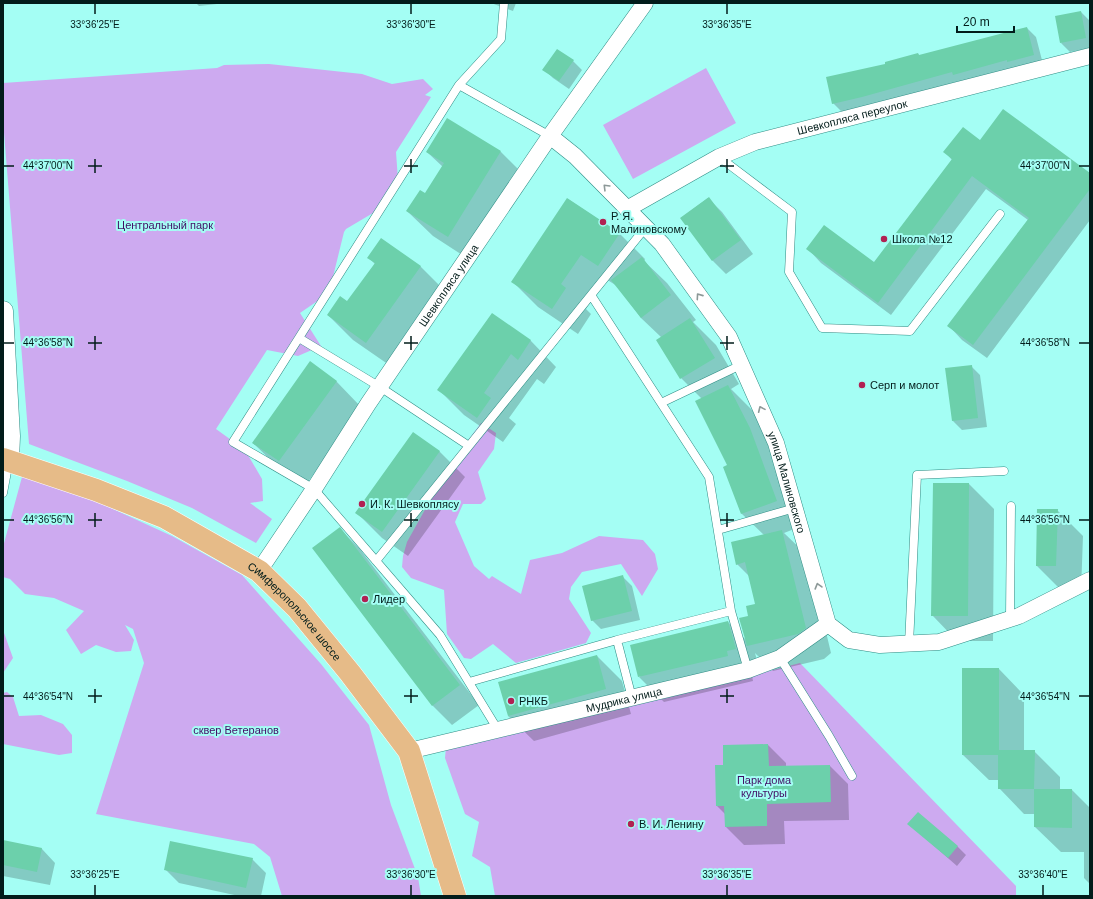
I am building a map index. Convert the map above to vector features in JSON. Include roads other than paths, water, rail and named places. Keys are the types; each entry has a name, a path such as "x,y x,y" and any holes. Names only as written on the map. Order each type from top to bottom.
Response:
{"main road":[{"name":"Симферопольское шоссе","path":"6,460 96,490 164,517 259,571 297,608 350,673 409,751 455,896"}],"street":[{"name":"Шевкопляса улица","path":"259,571 380,387 550,136 645,3"},
{"name":"Шевкопляса переулок","path":"627,209 719,157 755,142 1090,56"},
{"name":"улица Малиновского","path":"550,136 575,156 662,244 729,337 776,443 828,624"},
{"path":"3,311 10,436 6,460"},
{"path":"828,624 849,640 880,645 939,642 1019,616 1090,580"},
{"name":"Мудрика улица","path":"409,751 748,670 780,658 828,624"}],"lane":[{"path":"498,730 440,635 314,489 233,442 459,86 501,39 504,3"},
{"path":"459,86 550,136"},
{"path":"719,157 792,212 789,272 822,328 910,331 1000,214"},
{"path":"376,561 646,227"},
{"path":"591,295 709,477 731,611 748,670"},
{"path":"299,338 380,387 469,446"},
{"path":"661,404 741,365"},
{"path":"3,493 6,460"},
{"path":"909,644 917,475 1004,471"},
{"path":"1010,618 1011,506"},
{"path":"718,530 795,508"},
{"path":"469,682 617,640 731,611"},
{"path":"617,640 632,698"},
{"path":"780,658 829,736 852,776"}],"place":[{"name":"Р. Я. Малиновскому","path":"603,222"},
{"name":"Школа №12","path":"884,239"},
{"name":"Серп и молот","path":"862,385"},
{"name":"И. К. Шевкоплясу","path":"362,504"},
{"name":"Лидер","path":"365,599"},
{"name":"РНКБ","path":"511,701"},
{"name":"В. И. Ленину","path":"631,824"}],"park label":[{"name":"Центральный парк","path":"165,225"},
{"name":"сквер Ветеранов","path":"236,730"},
{"name":"Парк дома культуры","path":"764,786"}]}
